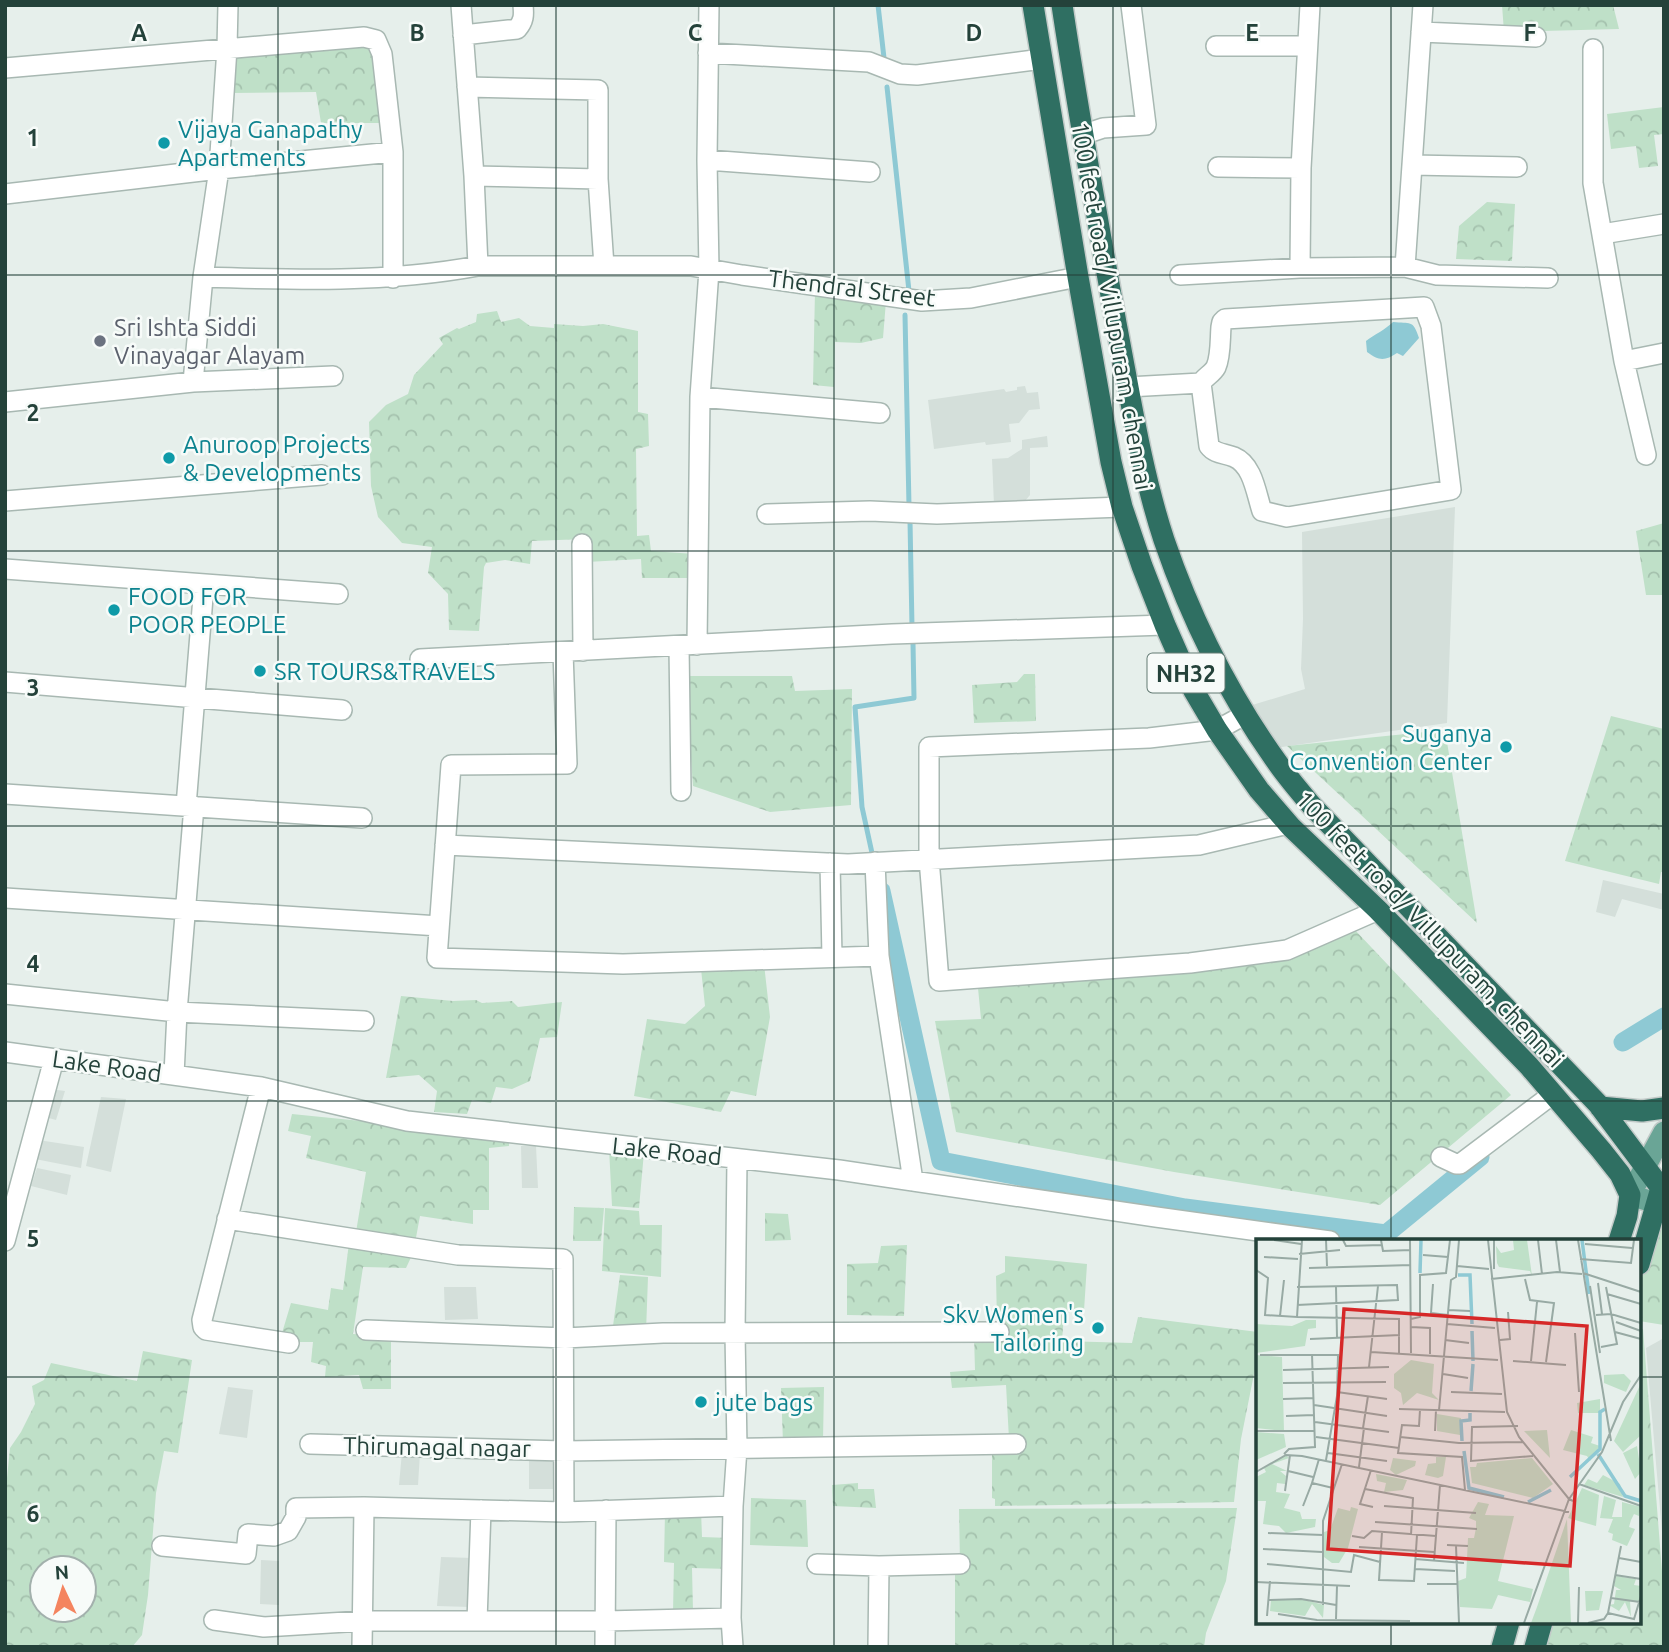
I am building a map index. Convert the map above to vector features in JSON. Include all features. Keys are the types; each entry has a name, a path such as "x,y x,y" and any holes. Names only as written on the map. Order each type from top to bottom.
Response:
{"highway":[{"name":"100 feet road/ Villupuram, chennai","path":"1033,5 1077,277 1101,412 1122,507 1164,625 1194,691 1217,730 1259,790 1288,824 1378,910 1553,1094 1620,1174 1630,1195"},
{"name":"100 feet road/ Villupuram, chennai","path":"1062,5 1082,135 1148,485 1164,540 1186,597 1208,643 1245,714 1279,765 1312,807 1600,1107 1645,1169"},
{"path":"1501,1038 1519,1021"},
{"path":"1600,1107 1642,1111 1664,1108"},
{"name":"NH32","path":"1645,1169 1661,1191"},
{"path":"1641,1257 1661,1191"},
{"path":"1620,1239 1628,1216 1630,1195"},
{"path":"1502,1647 1508,1624"},
{"path":"1535,1647 1541,1624"}],"main road":[{"path":"1630,1195 1664,1132"},
{"path":"1630,1195 1661,1191"}],"street":[{"path":"193,382 203,277 219,169 228,48 228,5"},
{"path":"461,5 478,266"},
{"path":"463,35 517,29 524,17 523,5"},
{"path":"681,790 700,397 709,270 709,5"},
{"path":"1082,135 1103,128 1146,125 1131,5"},
{"path":"1300,268 1301,168 1310,5"},
{"path":"1405,267 1423,5"},
{"path":"1421,32 1536,37"},
{"path":"5,68 364,37 376,40 382,54 393,152 393,278"},
{"path":"1216,46 1307,46"},
{"path":"1593,49 1592,183 1624,361 1646,455"},
{"path":"708,53 869,62 900,74 917,75 1042,59"},
{"path":"467,87 598,90 598,179 604,266"},
{"path":"5,194 393,152"},
{"path":"707,160 870,172"},
{"path":"1412,165 1517,167"},
{"path":"1218,167 1301,168"},
{"path":"474,176 598,179"},
{"path":"1602,234 1664,224"},
{"name":"Thendral Street","path":"203,277 393,278 478,266 691,266 922,301 971,298 1077,277"},
{"path":"1180,275 1300,268 1405,267 1437,275 1548,278"},
{"path":"1128,387 1201,383 1215,370 1221,327 1225,319 1424,307 1431,326 1451,490 1287,517 1262,511 1248,468 1237,458 1213,452 1209,446 1201,383"},
{"path":"1624,361 1664,353"},
{"path":"5,402 193,382 333,376"},
{"path":"700,397 880,413"},
{"path":"5,501 322,475"},
{"path":"767,514 870,511 937,514 1122,507"},
{"path":"582,544 567,764 451,765 437,958 623,964 878,956"},
{"path":"5,569 338,594"},
{"path":"174,1075 186,908 194,697 204,585"},
{"path":"420,659 892,634 1164,625"},
{"path":"5,682 342,710"},
{"path":"1245,714 1217,730 1149,738 929,747 929,859 939,981 1190,963 1287,950 1378,910"},
{"path":"5,793 362,818"},
{"path":"445,845 830,863 875,862 1199,845 1288,824"},
{"path":"875,862 878,956 913,1181"},
{"path":"830,863 832,957"},
{"path":"5,898 439,926"},
{"path":"5,994 177,1012 364,1021"},
{"name":"Lake Road","path":"5,1052 261,1087 407,1121 839,1170 1316,1239"},
{"path":"6,1235 54,1059"},
{"path":"261,1087 202,1327 206,1330 289,1343"},
{"path":"1441,1157 1460,1164 1553,1094"},
{"path":"733,1647 733,1506 737,1448 737,1158"},
{"path":"227,1219 458,1255 564,1259 564,1512"},
{"path":"366,1329 565,1338 663,1333 999,1332"},
{"name":"Thirumagal nagar","path":"310,1444 564,1451 1016,1444"},
{"path":"163,1546 246,1555 248,1534 274,1536 288,1531 296,1517 296,1508 564,1512 733,1506"},
{"path":"362,1647 363,1507"},
{"path":"477,1621 481,1510"},
{"path":"605,1647 607,1510"},
{"path":"817,1564 879,1566 960,1563"},
{"path":"878,1647 879,1566"},
{"path":"214,1620 264,1627 362,1620 605,1621 731,1618"}],"shaded area":[{"path":"1025,386 1027,393 1038,392 1040,409 1029,410 1019,423 1009,424 1011,442 986,445 985,442 934,449 928,400 1004,389 1006,392"},
{"path":"1047,436 1048,447 1030,448 1030,495 1025,501 1015,500 1010,504 994,505 992,459 1008,458 1022,449 1022,440"},
{"path":"1455,507 1447,723 1275,748 1249,706 1305,689 1301,669 1302,532"},
{"path":"1603,880 1664,894 1664,910 1622,899 1615,917 1596,912"},
{"path":"50,1089 65,1091 56,1120 45,1117"},
{"path":"101,1097 126,1099 111,1172 86,1166"},
{"path":"38,1140 84,1147 81,1168 35,1159"},
{"path":"521,1146 536,1146 538,1188 522,1188"},
{"path":"37,1168 71,1175 67,1195 31,1186"},
{"path":"444,1287 476,1287 478,1319 445,1320"},
{"path":"1664,1338 1664,1555 1646,1348"},
{"path":"228,1387 253,1390 247,1438 219,1434"},
{"path":"402,1452 420,1453 418,1485 399,1485"},
{"path":"529,1453 559,1455 561,1489 529,1489"},
{"path":"441,1557 473,1558 470,1607 437,1606"},
{"path":"261,1560 279,1561 279,1605 260,1604"}],"green space":[{"path":"1502,5 1613,5 1619,29 1504,32"},
{"path":"373,44 386,123 321,123 316,92 231,93 236,52"},
{"path":"1664,107 1664,134 1654,135 1658,166 1639,168 1636,146 1611,149 1607,114"},
{"path":"1487,202 1515,204 1512,261 1456,259 1459,226"},
{"path":"815,291 886,301 883,338 861,343 835,342 834,387 813,385"},
{"path":"497,311 501,322 519,318 530,326 554,328 554,324 603,324 638,331 638,412 648,414 649,446 636,449 637,536 649,535 651,551 695,554 695,578 642,578 641,559 587,562 585,539 532,541 530,564 505,560 486,563 479,631 449,630 448,594 428,573 432,547 402,543 378,517 371,486 369,422 386,405 408,394 414,375 443,344 439,338 476,322 477,314"},
{"path":"1664,523 1664,595 1646,595 1636,531"},
{"path":"1024,674 1035,674 1036,721 974,723 972,685 1017,682"},
{"path":"685,676 792,676 795,691 852,689 851,805 770,812 693,786"},
{"path":"1611,716 1664,729 1664,872 1661,872 1659,884 1565,861"},
{"path":"1445,730 1477,923 1287,746"},
{"path":"1354,929 1511,1095 1380,1205 1174,1172 956,1132 935,1021 981,1019 978,988 1191,972"},
{"path":"764,964 770,1017 756,1096 731,1091 721,1112 634,1096 647,1019 685,1024 705,1006 701,969"},
{"path":"401,996 453,1001 476,1000 482,1003 512,1001 518,1007 562,1002 557,1037 540,1038 530,1081 512,1089 496,1087 491,1103 472,1100 467,1114 434,1112 437,1091 419,1075 386,1078"},
{"path":"292,1114 509,1136 509,1146 489,1148 489,1210 473,1210 473,1224 420,1216 415,1243 356,1232 366,1172 306,1158 311,1136 288,1131"},
{"path":"609,1148 644,1152 639,1208 612,1206"},
{"path":"1664,1206 1664,1325 1641,1321 1641,1281"},
{"path":"574,1207 604,1208 601,1241 573,1241"},
{"path":"605,1208 639,1211 640,1225 662,1225 661,1277 602,1271"},
{"path":"765,1213 788,1214 791,1240 765,1241"},
{"path":"349,1243 414,1251 406,1268 363,1267 353,1334 391,1336 391,1389 363,1389 359,1375 325,1377 326,1366 311,1362 313,1342 294,1342 282,1333 291,1303 328,1310 331,1288 343,1290"},
{"path":"907,1245 904,1316 847,1315 847,1264 878,1263 881,1246"},
{"path":"1005,1256 1087,1264 1084,1311 1064,1313 1062,1341 1132,1343 1138,1317 1256,1332 1256,1364 1241,1439 1234,1502 995,1506 995,1499 992,1498 992,1448 1009,1439 1006,1385 952,1388 950,1372 975,1370 974,1336 1003,1334 1003,1322 997,1322 996,1276 1005,1272"},
{"path":"620,1275 648,1277 646,1332 612,1333"},
{"path":"1643,1329 1664,1597 1664,1647 1540,1647 1546,1624 1641,1624"},
{"path":"143,1351 192,1360 178,1453 164,1451 156,1493 142,1635 132,1647 5,1647 7,1478 10,1448 35,1404 32,1386 44,1380 51,1363 137,1381"},
{"path":"824,1387 823,1440 783,1443 781,1388"},
{"path":"858,1483 858,1489 874,1489 876,1508 833,1506 832,1485"},
{"path":"751,1498 806,1500 808,1547 750,1545"},
{"path":"1237,1508 1226,1581 1206,1633 1204,1647 955,1647 955,1574 960,1563 959,1509"},
{"path":"701,1510 702,1537 730,1538 729,1569 692,1568 693,1611 673,1612 674,1563 664,1562 665,1512"}],"water":[{"path":"1393,322 1413,325 1419,338 1403,356 1397,353 1382,359 1367,352 1366,341"}],"waterway":[{"path":"878,5 884,58"},
{"path":"887,87 909,291"},
{"path":"905,315 909,506"},
{"path":"910,521 912,627"},
{"path":"872,853 862,807 855,707 914,698 913,643"},
{"path":"881,891 941,1161 1185,1208 1386,1234 1480,1157"},
{"path":"1623,1042 1664,1017"}],"place":[{"name":"Vijaya Ganapathy Apartments","path":"164,143"},
{"name":"Sri Ishta Siddi Vinayagar Alayam","path":"100,341"},
{"name":"Anuroop Projects & Developments","path":"169,458"},
{"name":"FOOD FOR POOR PEOPLE","path":"114,610"},
{"name":"SR TOURS&TRAVELS","path":"260,671"},
{"name":"Suganya Convention Center","path":"1506,747"},
{"name":"Skv Women's Tailoring","path":"1098,1328"},
{"name":"jute bags","path":"701,1402"}]}
